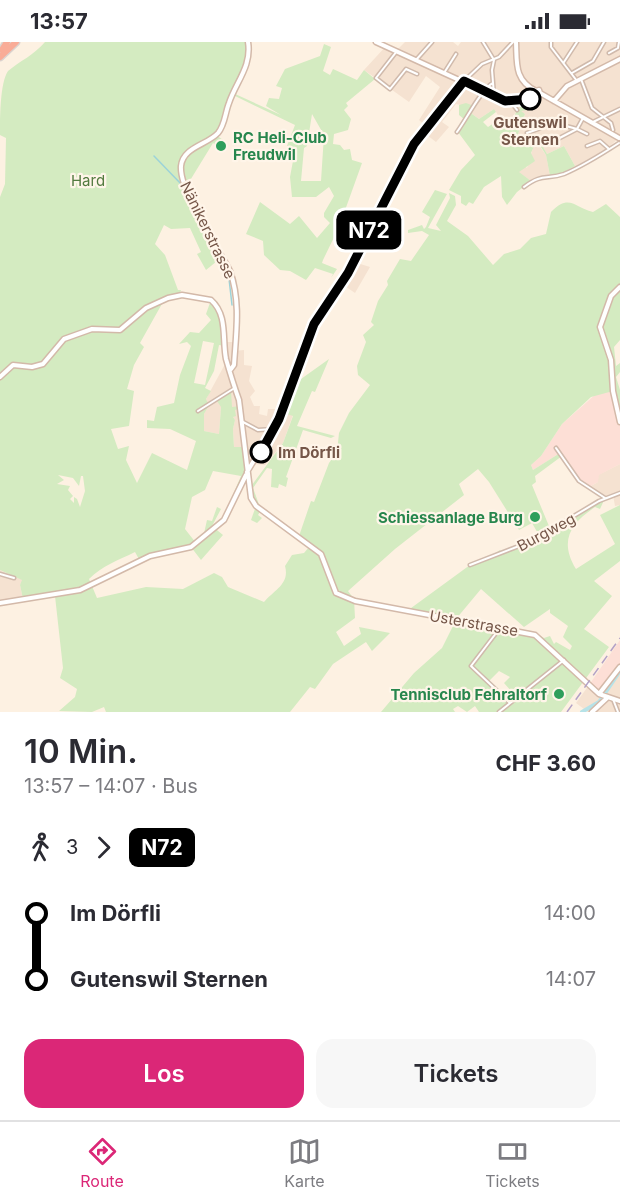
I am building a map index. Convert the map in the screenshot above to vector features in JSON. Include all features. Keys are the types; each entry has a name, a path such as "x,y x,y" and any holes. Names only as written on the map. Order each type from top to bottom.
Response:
{"highway":[{"path":"0,54 11,42"}],"street":[{"name":"Nänikerstrasse","path":"231,369 234,364 238,312 234,286 227,266 196,210 181,169 186,154 221,129 230,99 244,72 249,54 248,42"},
{"path":"376,42 511,102 517,110"},
{"path":"416,60 432,42"},
{"path":"483,42 494,60 494,94"},
{"path":"0,603 80,590 150,556 191,547 224,520 273,429 308,336 348,273 381,205 393,189 414,144 464,81 480,66 494,60 514,42"},
{"path":"514,42 518,76 523,83 619,141 564,174 539,177 524,187"},
{"path":"564,62 577,42"},
{"path":"572,73 593,61 604,42"},
{"path":"609,53 618,48 619,42"},
{"path":"550,44 579,80 592,107 612,124 613,130"},
{"path":"397,51 376,78 390,89 405,70 417,74"},
{"path":"444,73 456,54"},
{"path":"554,101 561,91 620,59"},
{"path":"457,132 472,112 484,90 493,83"},
{"path":"511,102 533,98 537,93"},
{"path":"591,123 620,109"},
{"path":"550,143 577,129 584,118"},
{"path":"527,134 556,123 587,134"},
{"path":"588,146 600,141 609,149"},
{"path":"620,287 611,296 600,327 611,358 620,422"},
{"path":"0,377 12,365 43,364 60,341 66,338 92,329 120,330 150,306 182,295 211,300 219,309 226,357 231,369 233,389 238,398 243,422 247,474"},
{"path":"198,411 233,389"},
{"path":"243,422 255,429 273,429"},
{"path":"266,430 270,435"},
{"path":"556,448 579,481 605,498"},
{"name":"Usterstrasse","path":"247,474 249,493 256,506 318,552 327,565 333,588 346,598 535,635 603,696"},
{"name":"Burgweg","path":"470,565 532,541 605,498 620,493"},
{"path":"0,573 14,578"},
{"path":"500,628 471,666 509,702"},
{"path":"499,712 564,660"},
{"path":"592,712 620,667"},
{"path":"603,696 620,700"},
{"path":"613,699 618,712"}],"shaded area":[{"path":"405,42 453,42 458,46 461,42 620,42 620,137 601,154 575,166 564,146 547,154 538,139 523,145 518,134 525,114 517,110 510,121 503,117 500,118 494,109 479,119 472,114 470,107 456,104 442,122 449,127 436,142 423,132 427,127 419,120 440,87 426,76 409,102 364,70 387,45 397,50"},
{"path":"534,144 538,144 546,155 550,176 531,181 518,172 525,166 527,168"},
{"path":"354,262 370,267 355,293 342,284"},
{"path":"224,342 234,342 234,351 244,350 244,365 252,366 249,381 255,391 250,397 254,406 260,406 259,414 267,416 268,409 274,409 293,415 283,443 265,465 253,464 247,470 234,447 235,420 233,417 235,410 240,409 221,407 219,434 204,431 204,414 208,405 206,399 224,366 228,364"},
{"path":"613,391 620,422 620,464 599,475 598,482 589,487 581,483 560,453 533,470 531,465 541,456 562,424 596,394"},
{"path":"620,464 620,505 615,506 613,495 605,498 589,487 598,482 598,475"},
{"path":"0,570 23,580 20,585 23,599 0,603"},
{"path":"620,640 620,667 599,694 589,685"},
{"path":"620,674 620,712 588,712 576,703 589,685 613,684"}],"green space":[{"name":"Hard","path":"45,42 248,42 249,54 233,93 281,115 266,106 269,98 279,99 282,88 276,86 285,69 320,56 324,44 331,47 323,71 330,75 333,69 357,80 364,70 375,79 346,103 348,106 344,110 351,119 348,130 334,134 333,144 340,145 344,150 350,149 352,160 362,163 339,227 322,263 337,269 331,278 333,274 315,268 306,280 290,271 280,270 264,255 263,241 246,234 260,202 290,224 299,216 317,238 330,223 324,217 324,213 334,196 329,187 316,197 292,197 290,177 295,150 287,146 295,125 233,95 222,127 216,135 226,142 222,150 213,143 186,187 222,257 206,270 197,254 201,252 190,228 171,229 164,225 155,244 165,255 178,290 181,290 179,295 163,302 140,343 144,347 134,365 127,389 134,391 129,426 111,429 118,449 129,446 126,460 137,483 152,453 187,470 196,441 170,429 147,428 147,420 154,421 157,407 174,403 180,375 191,346 187,342 179,344 190,332 199,333 211,320 206,314 211,300 219,309 225,346 219,345 214,371 205,388 211,391 206,399 209,405 204,414 204,431 219,434 221,407 217,401 231,391 232,407 240,406 241,409 235,410 236,416 233,417 235,420 234,447 245,447 246,472 229,512 226,511 241,476 213,471 205,490 192,497 185,529 196,543 203,538 207,520 212,521 217,507 221,509 212,526 223,535 201,560 191,547 140,561 135,552 105,567 89,579 97,598 146,587 183,589 214,573 222,577 228,587 264,602 280,586 285,578 285,566 292,555 304,553 309,547 298,539 311,501 314,502 329,463 337,452 339,433 349,413 370,385 358,375 357,366 366,342 363,335 374,325 371,322 378,301 400,259 411,261 429,235 422,231 408,233 408,230 422,225 424,229 426,227 430,217 422,212 435,190 447,194 428,228 441,231 436,225 450,198 449,193 455,196 456,205 447,221 468,236 493,265 504,254 520,249 531,238 546,234 551,212 563,203 572,203 593,212 606,204 620,217 620,340 614,347 616,366 620,363 620,372 616,377 620,390 620,422 613,391 591,397 562,424 541,456 531,465 533,470 560,453 562,456 535,476 536,482 532,485 551,531 605,498 600,509 595,507 586,513 570,534 568,550 576,569 615,544 600,515 620,505 620,561 594,581 612,596 584,629 609,647 561,712 479,712 475,706 467,712 458,706 453,709 455,712 381,712 414,673 442,648 456,620 407,611 470,565 486,560 500,550 503,554 540,537 532,523 519,530 489,482 478,469 459,484 464,495 395,549 348,591 354,599 355,618 336,632 344,646 361,634 359,627 390,633 372,651 366,642 333,664 315,689 310,687 290,712 106,712 104,707 92,712 59,711 75,697 77,689 60,678 63,668 55,596 23,599 20,585 22,580 0,570 0,197 5,184 6,138 0,135 1,101 3,84 8,71","holes":["312,114 324,135 321,181 301,181 304,148 307,146","203,341 214,343 205,385 194,383","58,475 73,478 79,486 81,476 83,476 85,491 80,507 77,499 74,497 74,503 70,499 73,496 68,490 70,486 57,484 64,480","481,589 524,627 550,609 550,613 568,626 563,637 572,646 570,650 556,642 554,644 550,636 544,638 531,631 456,619","499,671 510,677 504,683 511,691 515,688 520,694 509,702 488,682"]},
{"path":"531,101 532,109 521,111 525,114 518,134 523,145 538,138 547,154 564,146 575,166 550,176 546,155 539,144 535,144 531,153 535,161 519,172 531,181 517,192 507,205 502,197 501,176 484,187 473,204 469,202 466,206 461,203 461,196 449,190 461,170 475,155 458,132 465,120 459,115 459,105 466,103 474,106 472,114 479,119 494,109 496,112 483,122 488,127 503,117 513,120 517,109 520,110 519,103"},
{"path":"329,359 297,426 335,436 331,438 303,430 286,477 288,478 286,487 279,484 278,488 271,487 272,469 267,468 253,488 261,510 258,515 262,518 257,523 251,520 256,506 249,489 283,443 293,416 281,412 294,384"}],"waterway":[{"path":"154,156 183,186"},
{"path":"228,270 232,305"},
{"path":"582,712 599,702 620,671"}],"railway":[{"path":"567,712 620,638"}],"bus line":[{"name":"N72","path":"261,452 279,419 311,330 348,273 381,205 391,194 407,156 441,107 464,81 505,101 530,99"}],"place":[{"name":"Gutenswil Sternen","path":"530,99"},
{"name":"RC Heli-Club Freudwil","path":"221,146"},
{"name":"Im Dörfli","path":"261,452"},
{"name":"Schiessanlage Burg","path":"535,517"},
{"name":"Tennisclub Fehraltorf","path":"559,694"}]}
